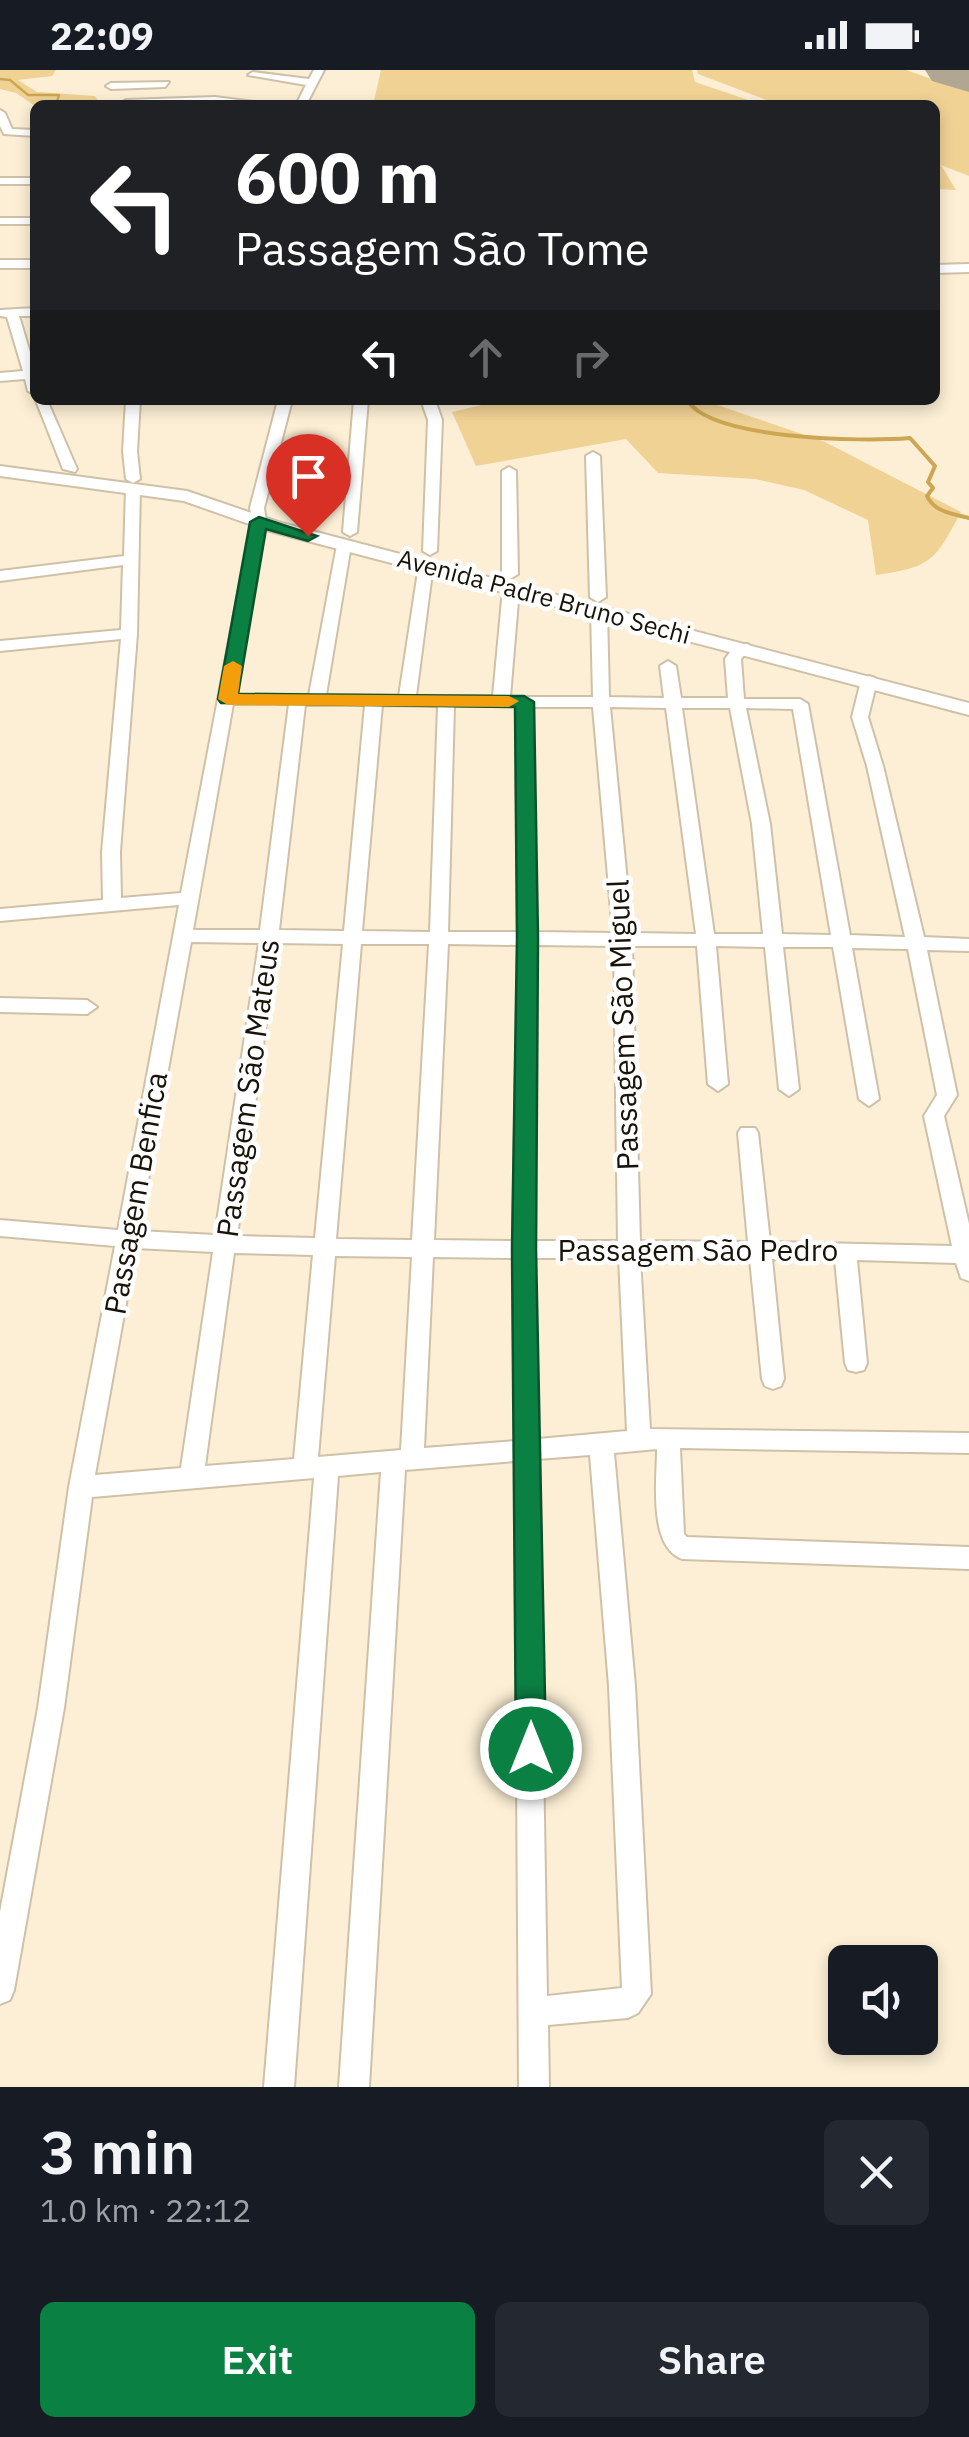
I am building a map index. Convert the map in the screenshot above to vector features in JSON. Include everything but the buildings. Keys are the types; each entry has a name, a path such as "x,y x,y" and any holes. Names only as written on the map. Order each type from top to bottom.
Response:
{"main road":[{"name":"Avenida Padre Bruno Sechi","path":"0,461 70,469 215,503 598,604 969,695"},
{"name":"Avenida Padre Bruno Sechi","path":"0,470 133,484"},
{"name":"Avenida Padre Bruno Sechi","path":"598,604 969,709"}],"street":[{"path":"164,100 166,70"},
{"path":"304,100 320,70"},
{"path":"239,100 254,72 314,83"},
{"path":"111,86 165,84"},
{"path":"0,148 8,132 2,117"},
{"path":"8,132 30,133"},
{"path":"0,181 30,180"},
{"path":"0,221 30,222"},
{"path":"0,264 30,264"},
{"path":"940,270 969,268"},
{"path":"6,313 30,380"},
{"path":"0,378 28,375"},
{"path":"42,405 70,469"},
{"path":"112,904 111,852 130,634 133,405"},
{"name":"Passagem Benfica","path":"0,1990 51,1708 81,1487 228,699 258,515 284,405"},
{"name":"Passagem São Mateus","path":"190,1478 308,698 347,538 360,405"},
{"path":"407,700 428,558 435,420 430,405"},
{"name":"Passagem São Miguel","path":"593,456 601,702 623,940 628,1248 639,1440"},
{"path":"509,471 513,701 528,938 524,1249 534,2087"},
{"path":"0,576 131,560"},
{"path":"0,646 130,634"},
{"path":"742,646 733,659 736,702 761,824 789,1089"},
{"path":"668,666 706,940 718,1084"},
{"path":"869,680 860,717 876,766 947,1095 934,1116 968,1261"},
{"path":"228,699 791,702 802,708 869,1099"},
{"path":"279,2087 316,1467 323,1246 356,936 374,700"},
{"path":"354,2087 403,1458 424,1248 446,701"},
{"path":"0,915 191,898"},
{"path":"184,936 969,945"},
{"path":"0,1006 87,1006"},
{"path":"748,1133 773,1380"},
{"name":"Passagem São Pedro","path":"0,1228 126,1242 845,1250 968,1261"},
{"path":"845,1250 856,1363"},
{"path":"81,1487 668,1438 969,1443"},
{"path":"668,1438 671,1531 682,1548 969,1558"},
{"path":"533,2012 628,2004 637,1994 622,1686 601,1443"}],"shaded area":[{"path":"0,70 56,70 52,76 18,80 37,92 95,96 98,100 30,103 0,89"},
{"path":"381,70 692,70 695,82 748,100 374,100"},
{"path":"697,70 906,70 969,92 969,176 941,165 956,190 940,189 940,100 767,100 698,74"},
{"path":"482,405 718,405 825,442 961,512 930,558 910,569 876,575 868,520 804,490 755,479 658,473 626,439 476,466 452,412"}],"waterway":[{"path":"0,79 10,80 28,95 59,95 58,100"},
{"path":"693,405 726,423 756,431 825,438 910,438 935,466 928,482 933,488 927,496 930,501 945,512 969,518"}],"runway":[{"path":"950,70 969,77"}],"slow traffic":[{"path":"233,666 228,699 509,701"}],"route":[{"path":"308,536 259,522 228,699 524,702 528,938 524,1249 531,1749"}]}
